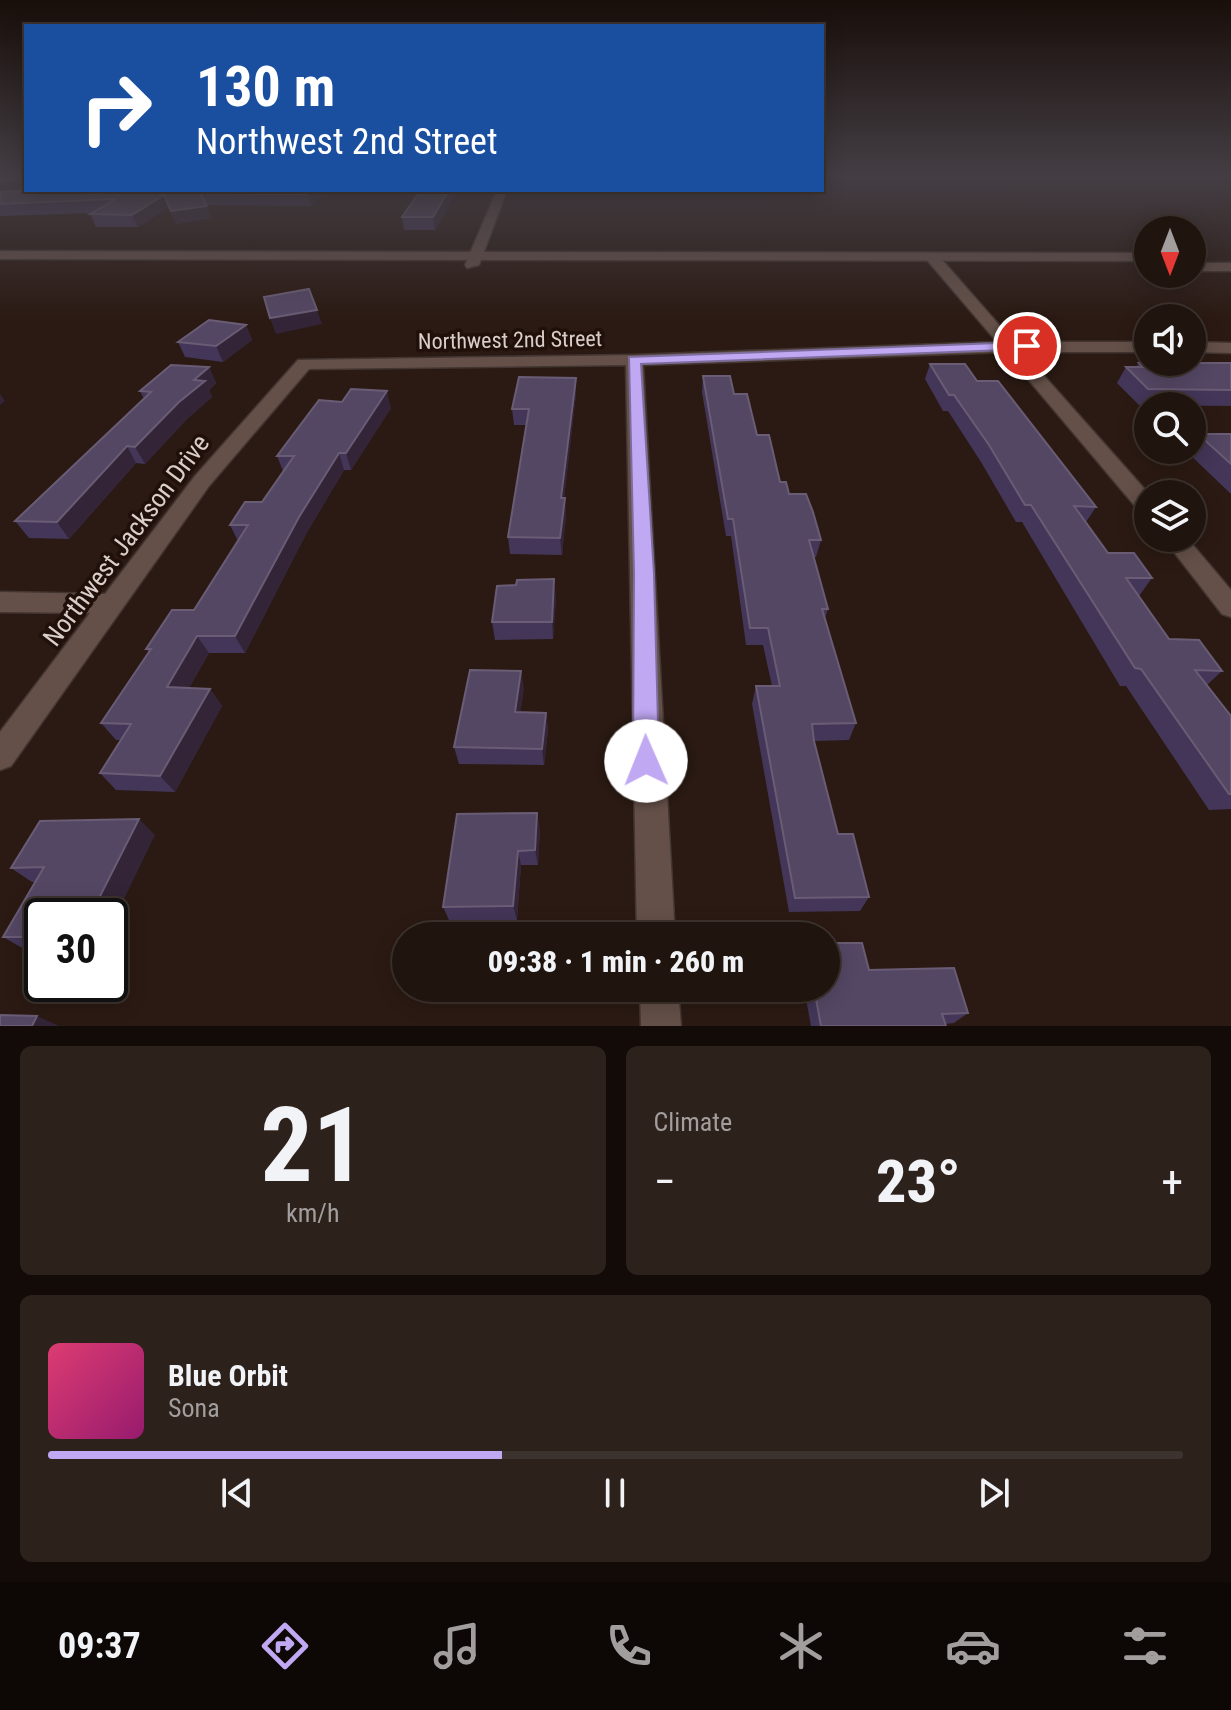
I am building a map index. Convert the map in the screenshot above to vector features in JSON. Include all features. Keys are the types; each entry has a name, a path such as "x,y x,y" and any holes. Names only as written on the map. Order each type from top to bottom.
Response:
{"street":[{"path":"474,260 488,224"},
{"path":"0,255 936,261 1134,257"},
{"path":"1206,257 1231,257"},
{"path":"0,265 474,260"},
{"path":"936,261 1134,267"},
{"path":"936,261 1134,491"},
{"path":"1206,267 1231,267"},
{"name":"Northwest 2nd Street","path":"304,364 634,360 1009,346 1134,347"},
{"path":"1206,347 1231,348"},
{"path":"634,360 644,574 646,761 655,922"},
{"name":"Northwest Jackson Drive","path":"0,756 202,481 304,364"},
{"path":"1186,552 1231,607"},
{"path":"0,602 111,604"},
{"path":"660,1002 661,1026"}],"building":[{"path":"309,289 317,310 270,318 264,297"},
{"path":"209,320 246,325 216,346 178,342"},
{"path":"1206,363 1231,363 1231,390 1148,389 1135,376 1206,376"},
{"path":"930,364 965,364 977,381 998,381 1096,507 1074,506 1108,553 1134,553 1152,578 1126,578 1169,639 1199,640 1222,671 1195,670 1231,716 1231,794 1141,669 1135,668 1031,505 1025,505 989,445 954,395 949,395"},
{"path":"171,365 209,367 194,380 205,381 179,402 135,447 127,446 57,522 15,521 151,392 140,391"},
{"path":"703,376 730,376 734,394 747,394 757,435 769,435 780,482 786,482 789,494 806,494 813,512 821,540 809,540 828,609 822,609 856,723 812,724 814,741 838,834 853,834 869,897 795,898 756,686 780,686 768,628 750,628 733,519 728,519"},
{"path":"519,377 576,378 561,498 565,498 560,538 508,537 529,409 512,409"},
{"path":"351,389 387,391 346,453 339,453 299,517 235,636 197,636 167,687 210,689 160,776 100,773 131,724 101,723 151,649 146,649 172,610 194,610 248,525 230,525 245,502 262,502 294,456 277,456 319,400 342,402"},
{"path":"1206,434 1231,434 1231,464 1206,441"},
{"path":"554,579 552,622 492,622 497,586 516,585 517,580"},
{"path":"470,670 521,671 515,712 546,713 542,749 454,747"},
{"path":"537,813 535,850 518,851 513,906 443,907 457,814"},
{"path":"139,819 99,898 26,898 44,867 11,868 40,821"},
{"path":"24,901 24,937 3,937"},
{"path":"840,943 862,943 869,970 954,968 968,1013 942,1014 946,1026 821,1026 817,1002 840,1002"},
{"path":"0,1015 37,1016 32,1026 0,1026"}],"route":[{"path":"646,761 644,574 634,360 1027,346"}]}
